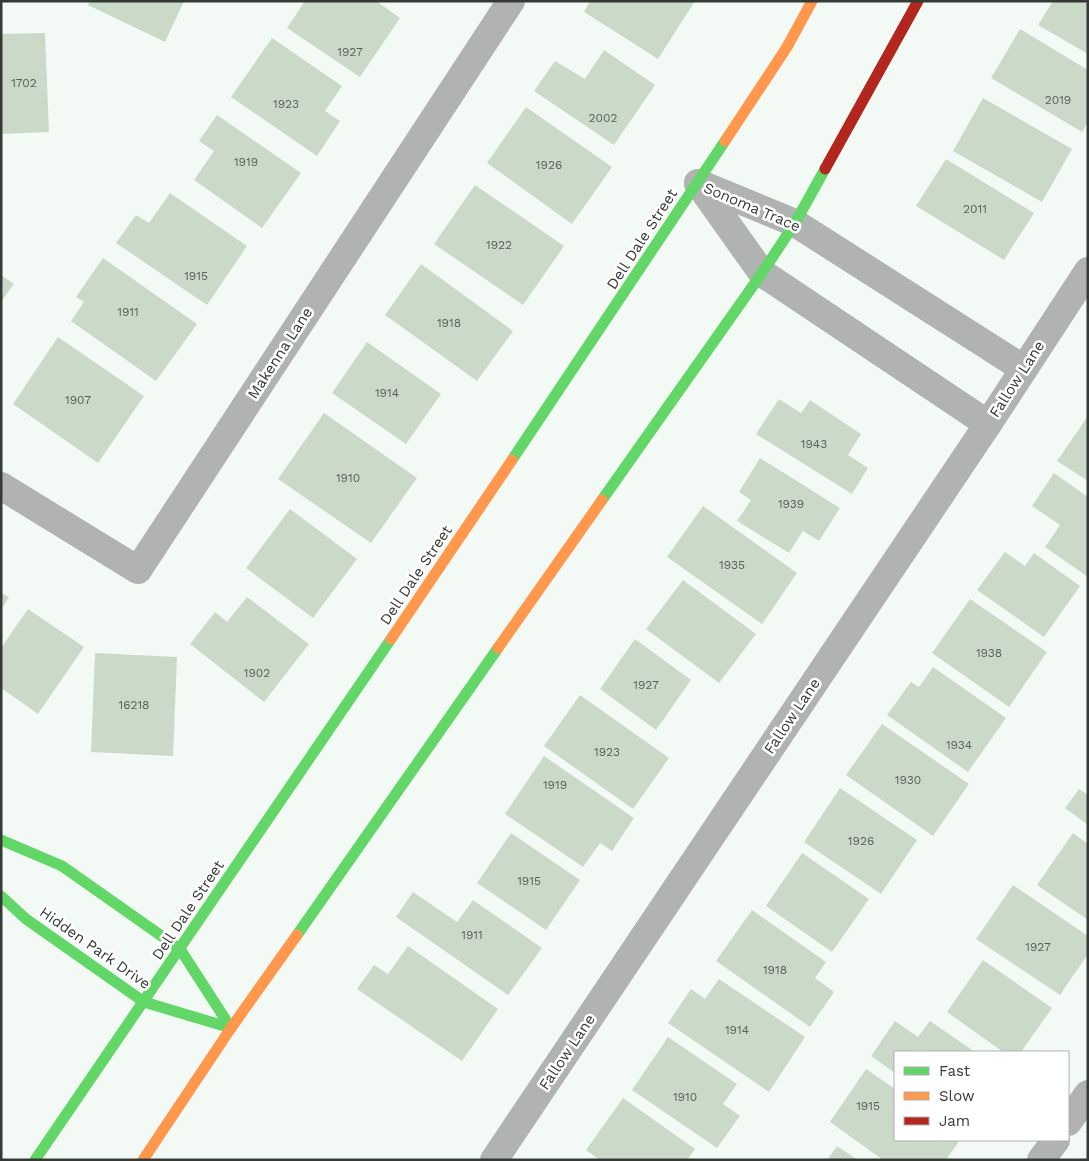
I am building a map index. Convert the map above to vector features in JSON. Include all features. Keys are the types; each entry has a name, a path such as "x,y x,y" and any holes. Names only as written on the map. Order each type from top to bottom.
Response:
{"main road":[{"name":"Dell Dale Street","path":"35,1160 600,330 788,47 812,1"},
{"path":"143,1160 231,1028 762,273 795,223 918,1"},
{"path":"1,840 62,866 180,948 231,1028"},
{"name":"Hidden Park Drive","path":"1,896 26,918 144,1002 231,1028"}],"street":[{"name":"Makenna Lane","path":"1,486 138,570 511,1"},
{"name":"Sonoma Trace","path":"698,183 795,223 1024,369"},
{"name":"Sonoma Trace","path":"698,183 762,273 988,424"},
{"name":"Fallow Lane","path":"494,1160 988,424 1088,271"},
{"path":"1069,1121 1088,1094"},
{"path":"1042,1160 1055,1141"}],"building":[{"path":"90,1 184,1 165,42 88,5"},
{"path":"305,1 376,1 400,18 360,77 287,28"},
{"path":"590,1 695,1 658,59 584,12"},
{"path":"1053,1 1088,1 1088,54 1038,25"},
{"path":"1020,29 1088,70 1088,122 1082,132 991,78"},
{"path":"45,33 49,132 1,134 1,34"},
{"path":"272,38 342,86 325,111 340,121 317,156 231,97"},
{"path":"604,50 655,85 614,145 534,91 555,61 585,79"},
{"path":"983,98 1072,149 1042,202 953,151"},
{"path":"526,107 612,167 572,224 487,163"},
{"path":"217,115 301,173 262,228 194,180 214,151 199,141"},
{"path":"946,159 1034,213 1004,260 916,206"},
{"path":"475,185 564,246 523,305 434,244"},
{"path":"170,193 247,246 207,305 116,243 136,215 149,223"},
{"path":"103,258 197,324 156,381 71,321 84,302 76,297"},
{"path":"421,264 513,331 477,381 385,315"},
{"path":"1,275 14,284 1,302"},
{"path":"58,337 144,396 98,463 13,404"},
{"path":"367,342 441,394 406,444 332,393"},
{"path":"779,399 801,413 810,400 861,434 848,455 868,468 852,494 756,434"},
{"path":"324,413 417,478 371,543 278,479"},
{"path":"1088,416 1088,481 1057,461"},
{"path":"760,458 840,508 819,541 803,531 789,553 737,521 751,500 739,492"},
{"path":"1054,473 1088,497 1088,577 1045,547 1060,525 1032,506"},
{"path":"703,506 797,573 762,624 667,557"},
{"path":"290,509 357,559 313,618 246,568"},
{"path":"1005,552 1025,566 1034,553 1080,586 1044,637 977,590"},
{"path":"683,580 756,634 719,683 646,629"},
{"path":"1,593 9,597 1,610"},
{"path":"247,597 309,644 264,702 190,644 215,612 227,622"},
{"path":"970,599 1047,652 1009,707 932,653"},
{"path":"28,609 84,647 38,714 1,688 1,648"},
{"path":"635,639 691,680 656,730 600,689"},
{"path":"95,653 177,657 173,756 91,752"},
{"path":"933,667 1006,718 968,772 887,715 911,682 919,687"},
{"path":"580,695 669,758 633,809 544,746"},
{"path":"882,724 969,784 933,836 846,775"},
{"path":"544,756 634,818 612,851 600,843 583,867 505,814"},
{"path":"840,788 917,840 881,894 804,842"},
{"path":"1079,789 1088,795 1088,825 1065,808"},
{"path":"511,833 580,880 546,930 477,883"},
{"path":"1073,833 1088,844 1088,920 1037,885"},
{"path":"802,853 869,899 832,952 766,906"},
{"path":"1013,885 1088,936 1088,954 1060,995 976,939"},
{"path":"413,892 457,922 473,900 542,948 508,995 396,917"},
{"path":"752,910 826,962 815,978 834,992 810,1027 716,961"},
{"path":"408,946 498,1009 462,1061 357,989 374,965 388,974"},
{"path":"983,960 1052,1008 1022,1051 1002,1051 947,1012"},
{"path":"719,979 805,1037 769,1092 668,1023 691,989 705,999"},
{"path":"895,1021 918,1037 930,1021 974,1051 894,1051 894,1072 871,1056"},
{"path":"668,1037 737,1084 723,1104 740,1116 717,1148 632,1090"},
{"path":"866,1069 894,1088 894,1141 959,1141 946,1160 883,1160 830,1122"},
{"path":"623,1098 695,1149 687,1160 600,1160 586,1150"},
{"path":"837,1146 858,1160 827,1160"}],"traffic: fast":[{"path":"512,460 725,141"},
{"path":"602,500 762,273 795,223 825,169"},
{"path":"35,1160 391,639"},
{"path":"297,935 498,648"},
{"path":"1,840 62,866 180,949 231,1028"},
{"path":"1,896 26,919 144,1002 231,1028"}],"traffic: slow":[{"path":"725,141 787,47 812,1"},
{"path":"391,639 512,460"},
{"path":"498,648 602,500"},
{"path":"143,1160 231,1028 297,935"}],"traffic: jam":[{"path":"825,169 918,1"}]}
